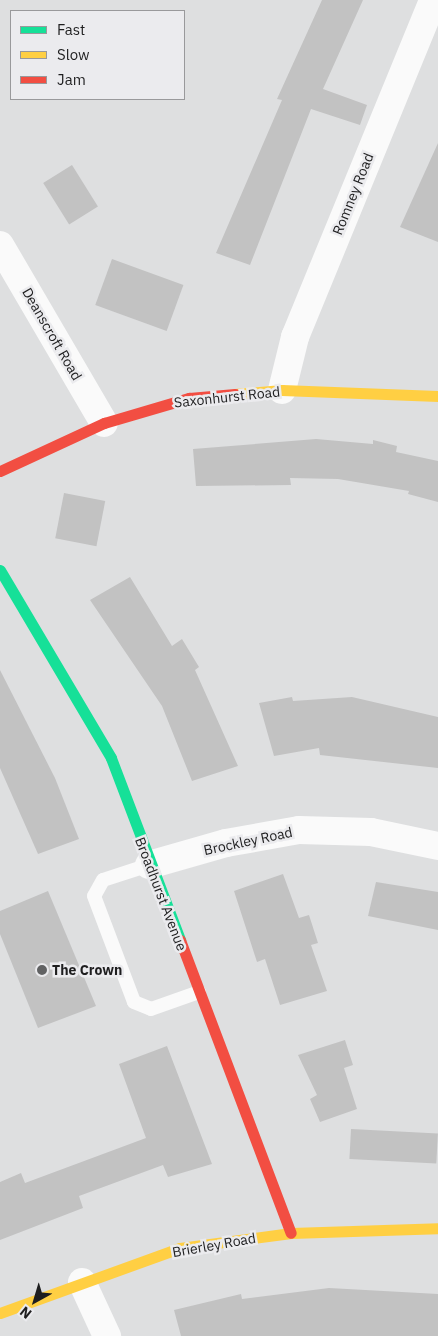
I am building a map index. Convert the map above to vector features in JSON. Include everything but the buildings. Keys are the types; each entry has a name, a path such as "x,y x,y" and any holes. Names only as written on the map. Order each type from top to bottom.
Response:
{"street":[{"name":"Romney Road","path":"282,390 294,337 432,0"},
{"name":"Deanscroft Road","path":"0,245 104,422"},
{"name":"Saxonhurst Road","path":"0,471 104,422 189,398 282,390 438,396"},
{"name":"Broadhurst Avenue","path":"0,570 111,758 149,864 199,992 220,1038 291,1233"},
{"name":"Brockley Road","path":"149,864 226,842 299,830 371,832 438,846"},
{"name":"Brierley Road","path":"0,1313 180,1248 291,1233 438,1228"},
{"path":"82,1282 107,1336"}],"lane":[{"path":"149,864 104,880 94,896 134,1002 151,1009 199,992"}],"traffic: fast":[{"path":"0,570 111,758 180,940"}],"traffic: slow":[{"path":"235,394 282,390 438,396"},
{"path":"0,1313 180,1248 291,1233 438,1228"}],"traffic: jam":[{"path":"0,471 104,423 189,398 235,394"},
{"path":"180,940 291,1233"}],"place":[{"name":"The Crown","path":"42,970"}]}
